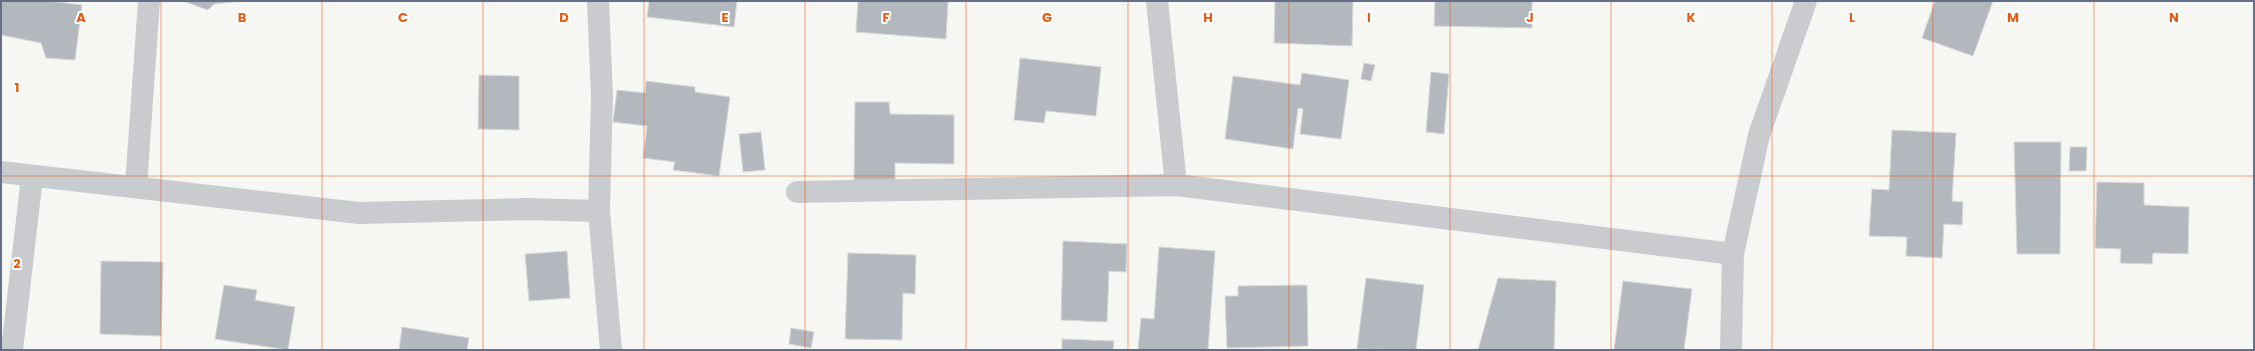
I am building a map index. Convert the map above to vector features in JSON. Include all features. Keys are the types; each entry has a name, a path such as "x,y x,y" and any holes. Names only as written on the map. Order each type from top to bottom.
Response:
{"street":[{"path":"136,186 149,1"},
{"path":"598,1 602,96 599,211 611,350"},
{"path":"1157,1 1176,185"},
{"path":"1731,350 1733,254 1759,135 1806,1"},
{"path":"1,172 32,177 136,186 359,214 526,209 599,211"},
{"path":"12,350 32,177"},
{"path":"797,192 1176,185 1733,254"}],"building":[{"path":"1,1 50,1 82,5 75,60 46,58 41,43 1,35"},
{"path":"183,1 241,1 214,4 208,10"},
{"path":"649,1 737,1 734,27 647,17"},
{"path":"858,1 948,1 946,39 856,32"},
{"path":"1275,1 1353,1 1352,46 1274,43"},
{"path":"1435,1 1532,1 1532,28 1434,26"},
{"path":"1935,1 1993,1 1973,56 1922,38"},
{"path":"1020,58 1101,67 1096,116 1046,111 1044,123 1014,120"},
{"path":"1364,63 1375,65 1371,81 1361,79"},
{"path":"1431,72 1449,74 1444,134 1426,132"},
{"path":"1302,73 1349,80 1341,139 1300,134 1303,109 1298,108 1293,149 1225,139 1233,76 1300,85"},
{"path":"479,75 519,76 519,130 478,129"},
{"path":"646,81 695,87 695,92 730,97 719,176 673,170 675,162 643,158 647,126 613,122 617,90 645,93"},
{"path":"855,102 889,102 890,114 954,115 954,164 895,163 895,180 854,180"},
{"path":"1892,130 1956,133 1952,201 1963,202 1962,225 1944,224 1942,258 1906,256 1907,237 1869,236 1872,189 1889,190"},
{"path":"761,132 765,170 743,172 739,134"},
{"path":"2014,142 2061,142 2060,254 2017,254"},
{"path":"2070,147 2087,147 2086,171 2069,171"},
{"path":"2097,182 2144,183 2144,205 2189,207 2188,254 2153,253 2152,264 2120,263 2121,249 2095,248"},
{"path":"1063,241 1127,244 1126,272 1109,271 1107,322 1061,320"},
{"path":"1159,247 1215,251 1208,350 1138,350 1141,318 1154,319"},
{"path":"567,251 570,298 529,301 525,254"},
{"path":"848,253 916,255 915,294 903,293 902,340 845,339"},
{"path":"101,261 163,262 161,336 100,334"},
{"path":"1366,278 1424,285 1416,350 1357,349"},
{"path":"1498,278 1556,281 1554,350 1478,350"},
{"path":"1623,281 1692,289 1684,350 1614,350"},
{"path":"224,285 257,290 255,300 295,307 288,350 215,339"},
{"path":"1307,285 1308,346 1227,348 1225,296 1238,296 1238,286"},
{"path":"402,327 469,338 467,350 399,350"},
{"path":"791,328 814,332 811,348 789,344"},
{"path":"1062,339 1114,341 1113,350 1062,350"}]}
